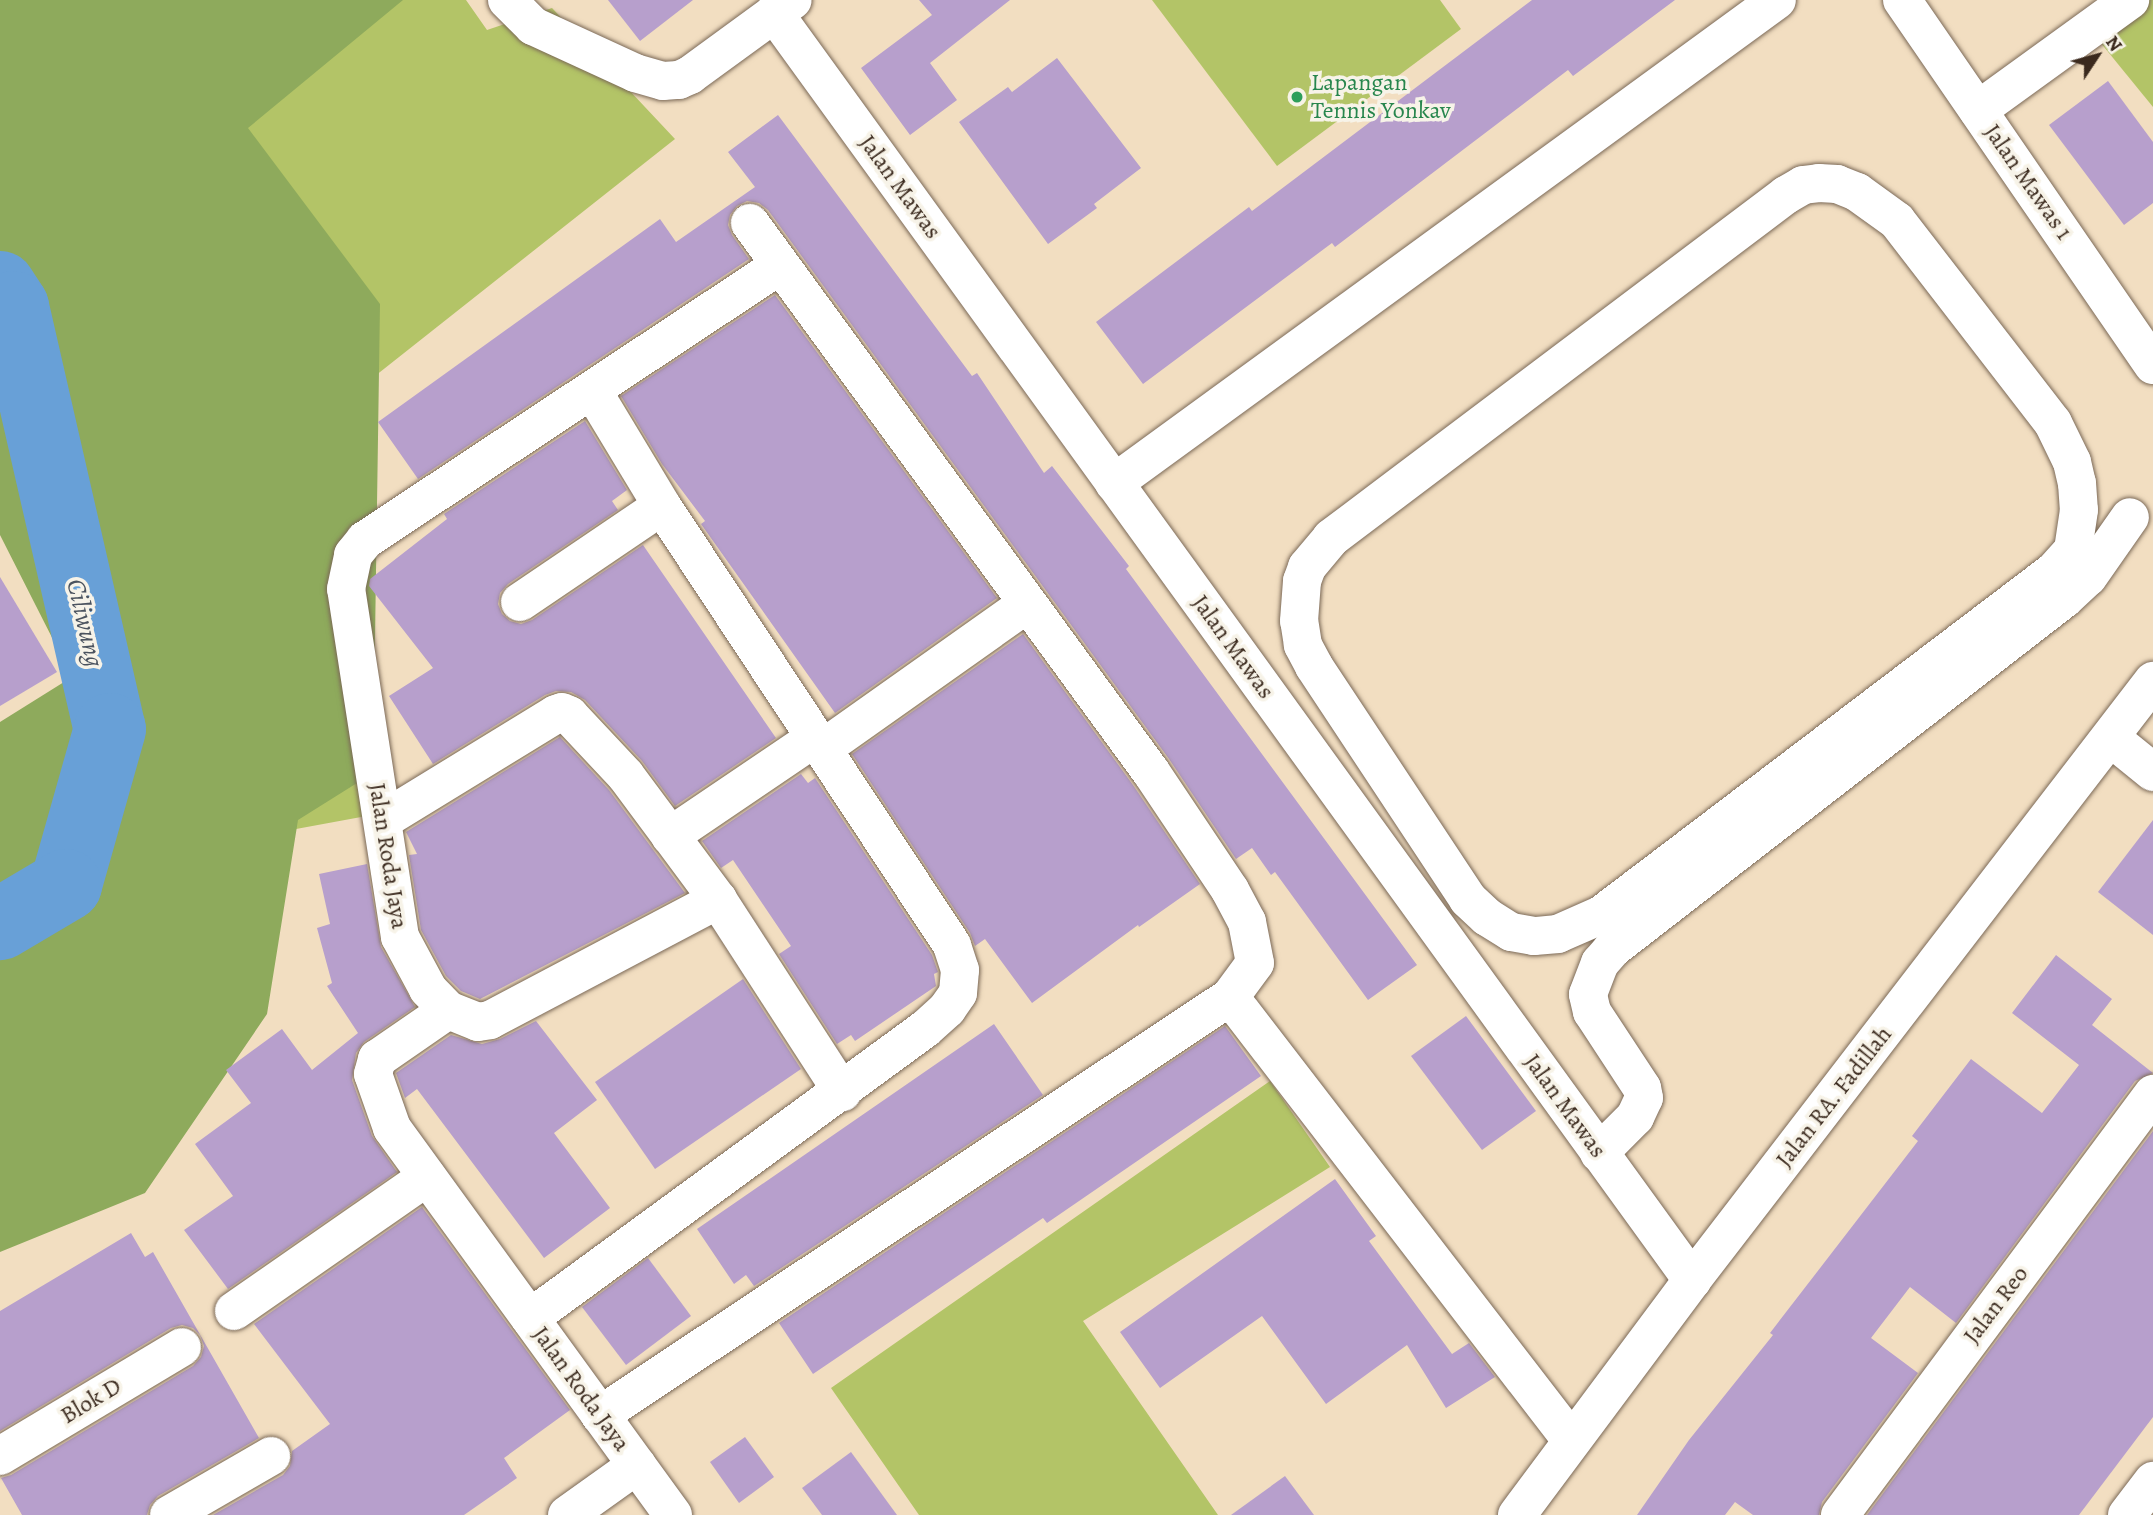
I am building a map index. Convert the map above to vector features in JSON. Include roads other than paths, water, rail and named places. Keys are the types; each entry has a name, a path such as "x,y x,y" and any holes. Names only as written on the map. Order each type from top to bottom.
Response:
{"street":[{"path":"507,0 533,26 635,73 663,81 679,80 690,75 783,6"},
{"path":"1114,483 1777,0"},
{"name":"Jalan Mawas 1","path":"1902,0 2153,365"},
{"path":"1978,110 2130,0"},
{"name":"Jalan Mawas","path":"783,6 1114,483 1692,1280"},
{"path":"1837,184 1857,192 1897,221 1922,251 2005,358 2064,444 2077,483 2077,533 2073,550 2054,571 1601,915 1558,934 1534,936 1511,932 1487,917 1468,898 1314,666 1304,645 1299,621 1302,581 1317,553 1331,538 1803,185 1837,184"},
{"path":"600,1415 1230,997 1255,963 1247,922 1230,890 1151,772 750,223"},
{"name":"Jalan Roda Jaya","path":"673,1515 392,1128 373,1073 377,1059 447,1010 428,989 400,937 346,589 353,555 365,540 779,266"},
{"path":"530,1318 842,1092 947,1009 958,993 960,970 952,945 662,506 592,390"},
{"path":"520,602 662,506"},
{"path":"1599,1153 1636,1117 1644,1098 1642,1088 1592,1012 1588,994 1600,963 1612,949 2064,599 2088,577 2142,509"},
{"path":"2077,533 2142,509"},
{"path":"670,836 818,743 1027,604"},
{"name":"Jalan RA. Fadillah","path":"1517,1515 1692,1280 2153,681"},
{"path":"383,820 562,712 573,718 626,776 718,900 842,1092"},
{"path":"2111,738 2153,772"},
{"path":"447,1010 478,1022 491,1020 718,900"},
{"path":"1230,997 1571,1440"},
{"name":"Jalan Reo","path":"1840,1515 2153,1094"},
{"path":"234,1311 427,1177"},
{"name":"Blok D","path":"0,1456 182,1347"},
{"path":"169,1515 271,1456"},
{"path":"567,1515 637,1465"},
{"path":"2127,1515 2153,1481"}],"waterway":[{"name":"Ciliwung","path":"0,287 13,307 110,729 66,885 0,924"}],"place":[{"name":"Lapangan Tennis Yonkav","path":"1297,97"}]}
